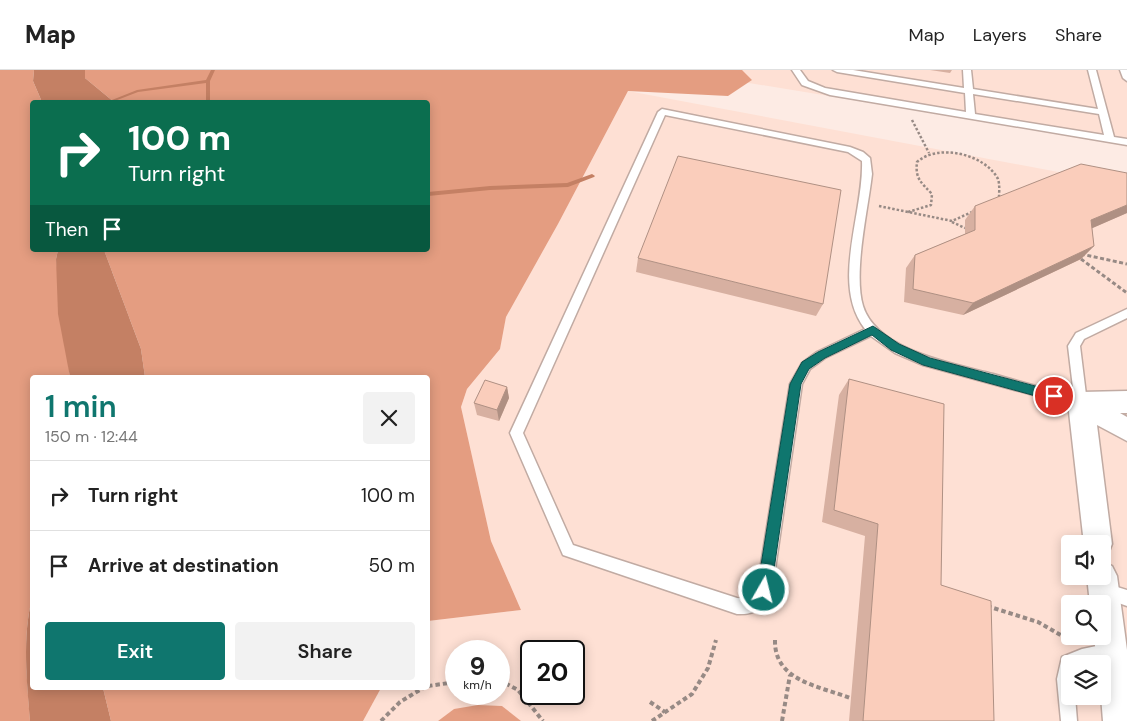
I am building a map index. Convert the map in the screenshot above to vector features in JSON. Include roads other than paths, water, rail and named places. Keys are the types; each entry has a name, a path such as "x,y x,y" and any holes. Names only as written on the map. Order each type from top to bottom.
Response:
{"street":[{"path":"1081,403 1127,402"},
{"path":"1081,403 1127,430"},
{"path":"1081,403 1097,535"},
{"path":"1111,588 1111,652 1120,721"}],"lane":[{"path":"796,70 800,80 823,91 1127,142"},
{"path":"837,70 1104,112"},
{"path":"967,70 971,116"},
{"path":"1092,70 1110,139"},
{"path":"1124,70 1127,78"},
{"path":"873,330 821,355 806,366 796,384 764,590 759,602 749,608 737,606 568,550 516,433 662,112 850,150 860,154 866,160 856,277 856,300 861,315 873,330 895,347 927,362 1081,403 1074,346 1080,336 1127,313"},
{"path":"1069,721 1065,679 1068,663 1082,657 1111,652"}],"waterway":[{"path":"208,81 213,70"},
{"path":"114,100 137,91 208,81"},
{"path":"208,81 208,100"},
{"path":"430,194 490,188 568,185 592,176"}]}
